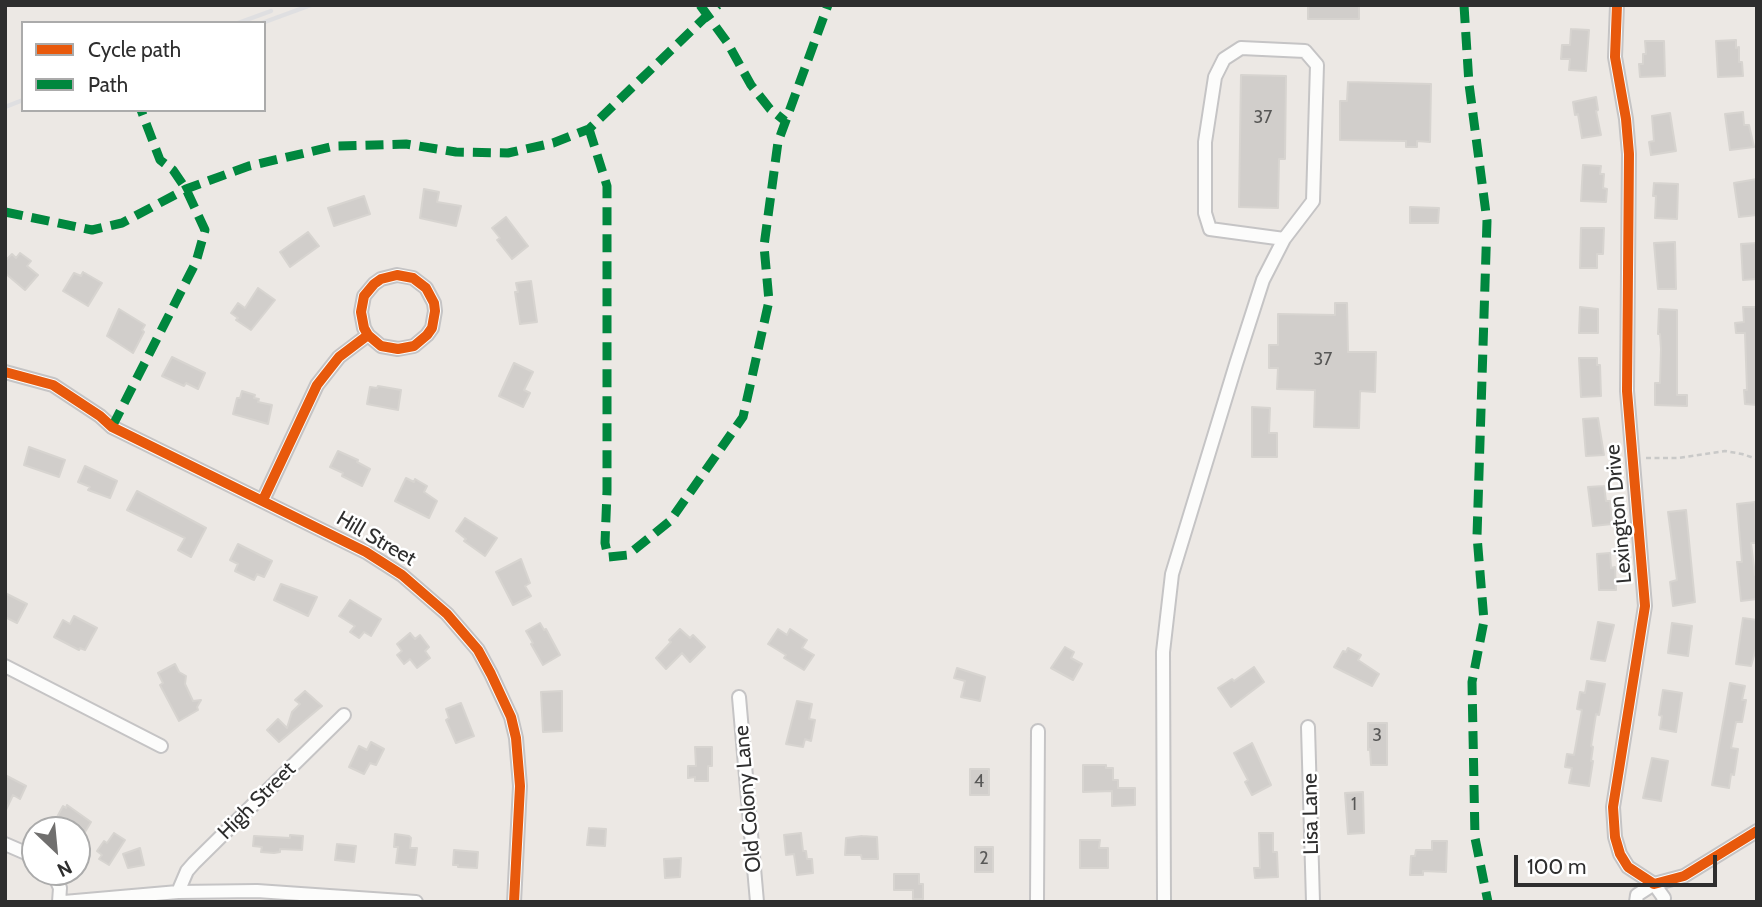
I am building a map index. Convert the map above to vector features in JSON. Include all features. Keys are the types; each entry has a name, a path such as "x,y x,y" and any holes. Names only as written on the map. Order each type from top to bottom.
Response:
{"street":[{"name":"Lexington Drive","path":"1616,5 1615,57 1626,119 1629,163 1626,381 1645,606 1612,817 1615,837 1624,861 1634,872 1654,884 1664,898 1663,902"},
{"path":"1164,902 1163,652 1172,574 1263,280 1284,239 1313,201 1317,65 1305,51 1241,48 1224,59 1215,77 1205,142 1205,213 1210,229 1284,239"},
{"path":"397,275 413,278 426,288 434,303 434,320 432,328 421,341 406,348 389,348 368,335 361,312 364,296 374,284 381,279 397,275"},
{"path":"263,500 317,385 339,357 368,335"},
{"name":"Hill Street","path":"5,372 53,385 112,427 366,552 402,575 447,614 478,650 511,717 519,762 514,902"},
{"path":"5,666 161,746"},
{"name":"Old Colony Lane","path":"739,697 757,902"},
{"name":"High Street","path":"178,892 194,863 344,715"},
{"name":"Lisa Lane","path":"1308,727 1313,902"},
{"path":"1037,902 1038,731"},
{"path":"1636,902 1637,895 1654,884 1684,876 1757,831"},
{"path":"61,902 178,892 257,891 416,902"}],"path":[{"path":"1633,458 1678,458 1725,451 1757,459"}],"building":[{"path":"1308,5 1359,5 1359,19 1308,19"},
{"path":"1571,29 1589,30 1586,71 1569,70 1570,59 1561,59 1562,45 1570,45"},
{"path":"1736,40 1743,76 1718,77 1716,41"},
{"path":"1645,41 1664,41 1665,76 1640,77 1639,64 1643,64 1643,54 1646,54"},
{"path":"1241,75 1286,76 1285,159 1279,159 1278,208 1239,207"},
{"path":"1348,82 1431,84 1430,142 1417,141 1417,147 1406,147 1406,141 1340,140 1340,101 1347,101"},
{"path":"1596,97 1601,135 1582,138 1573,102"},
{"path":"1743,112 1744,125 1749,125 1754,147 1730,150 1725,114"},
{"path":"1670,113 1676,151 1651,155 1649,142 1654,141 1652,116"},
{"path":"1583,165 1601,166 1600,174 1604,174 1603,188 1607,189 1606,202 1581,201"},
{"path":"1757,179 1757,215 1739,217 1734,183"},
{"path":"1654,183 1678,184 1677,219 1655,218"},
{"path":"424,189 439,192 437,202 461,206 456,226 420,218"},
{"path":"364,196 370,214 334,226 328,208"},
{"path":"1410,207 1439,208 1438,223 1410,223"},
{"path":"506,217 528,246 512,259 497,240 500,238 492,228"},
{"path":"1581,228 1604,228 1603,254 1597,254 1597,268 1580,268"},
{"path":"308,232 319,246 290,267 280,252"},
{"path":"1675,242 1676,289 1658,289 1654,243"},
{"path":"1757,243 1757,279 1743,280 1741,244"},
{"path":"20,253 31,261 27,266 38,275 25,290 5,273 5,261 12,254 16,258"},
{"path":"83,272 102,283 88,306 63,291 74,273 81,276"},
{"path":"531,281 537,322 520,324 516,283"},
{"path":"258,288 275,300 251,330 231,313 238,303 245,308"},
{"path":"1335,303 1347,303 1348,352 1376,352 1375,392 1360,391 1359,428 1314,427 1315,390 1277,389 1278,368 1269,368 1269,345 1278,345 1278,314 1335,315"},
{"path":"1580,307 1598,309 1598,333 1579,333"},
{"path":"1743,307 1757,307 1757,405 1745,404 1745,333 1736,333 1735,323 1744,322"},
{"path":"119,309 145,325 133,353 107,336"},
{"path":"1659,309 1677,310 1677,395 1687,395 1687,406 1655,405 1655,383 1660,383"},
{"path":"172,357 205,373 198,389 162,376"},
{"path":"1579,358 1597,358 1597,365 1600,365 1601,396 1581,397"},
{"path":"514,363 533,372 524,390 530,393 523,407 499,396"},
{"path":"370,387 401,390 398,410 367,404"},
{"path":"242,391 255,395 254,398 259,399 258,402 272,405 268,424 233,414 237,398 240,398"},
{"path":"1252,407 1270,408 1269,433 1277,433 1277,457 1252,457"},
{"path":"1598,418 1604,455 1586,456 1583,419"},
{"path":"29,447 65,460 59,477 24,465"},
{"path":"338,451 370,469 362,486 330,467"},
{"path":"85,466 117,481 110,498 88,490 90,487 78,482"},
{"path":"406,478 414,482 415,479 427,486 424,492 437,501 429,518 395,501"},
{"path":"1604,486 1606,501 1610,501 1612,524 1593,526 1588,487"},
{"path":"137,491 206,528 191,557 178,550 185,538 127,510"},
{"path":"1755,502 1756,543 1751,543 1757,575 1757,599 1741,601 1737,562 1742,562 1737,504"},
{"path":"1686,510 1695,602 1673,606 1670,582 1677,580 1668,512"},
{"path":"465,518 497,538 485,556 464,541 466,539 456,531"},
{"path":"238,544 272,561 264,577 257,574 254,580 235,571 238,564 230,560"},
{"path":"1610,553 1611,568 1615,567 1616,590 1599,590 1597,554"},
{"path":"521,559 530,583 525,586 531,596 513,605 496,572"},
{"path":"281,584 317,597 308,616 274,600"},
{"path":"5,593 27,604 17,623 5,617"},
{"path":"350,600 381,619 371,636 364,632 359,638 350,632 355,626 339,616"},
{"path":"74,616 97,628 85,650 79,650 54,637 63,620 70,624"},
{"path":"1743,618 1757,620 1757,645 1751,666 1736,664"},
{"path":"1598,622 1614,625 1605,661 1591,659"},
{"path":"540,623 560,655 543,665 526,631"},
{"path":"1672,623 1692,626 1688,656 1668,653"},
{"path":"680,629 690,638 693,635 705,647 690,662 682,653 666,669 656,658"},
{"path":"778,629 787,635 790,629 807,640 802,648 814,655 804,670 768,644"},
{"path":"410,633 415,639 420,635 429,647 425,651 430,658 417,668 410,659 404,664 397,655 402,651 397,644"},
{"path":"1065,647 1074,652 1071,658 1082,664 1073,680 1051,668"},
{"path":"1348,648 1361,655 1358,660 1379,674 1372,686 1334,667 1343,651 1346,652"},
{"path":"175,664 179,672 186,676 185,684 193,701 201,700 198,710 179,721 160,685 163,683 158,673"},
{"path":"1254,667 1264,682 1231,707 1218,688"},
{"path":"957,668 985,677 980,701 961,697 965,681 954,678"},
{"path":"1587,681 1605,684 1599,715 1596,714 1589,786 1569,783 1572,768 1565,767 1567,754 1574,755 1582,710 1577,709 1580,692 1585,693"},
{"path":"1730,683 1745,686 1742,700 1746,700 1742,722 1736,722 1731,748 1738,749 1729,788 1712,785"},
{"path":"1663,690 1682,693 1676,732 1660,729"},
{"path":"305,691 322,706 279,742 267,730 278,719 287,728 292,712 300,704 295,700"},
{"path":"562,691 562,731 543,732 541,692"},
{"path":"797,701 812,704 809,719 815,720 811,741 805,739 803,747 786,744"},
{"path":"461,703 474,736 456,743 446,720 449,718 446,709"},
{"path":"1368,723 1387,723 1387,765 1371,765"},
{"path":"371,742 384,749 376,765 370,763 364,774 349,767 359,746 367,750"},
{"path":"1252,743 1271,785 1252,795 1245,782 1248,780 1234,753"},
{"path":"695,747 712,747 712,766 708,766 708,781 688,778 688,766 696,766"},
{"path":"1652,758 1668,761 1661,801 1643,798"},
{"path":"1083,765 1106,765 1106,768 1113,768 1113,780 1118,780 1118,788 1135,788 1135,805 1112,806 1112,791 1083,792"},
{"path":"970,769 989,769 989,795 970,795"},
{"path":"5,775 26,786 20,799 13,795 5,812"},
{"path":"1363,792 1364,833 1348,834 1345,793"},
{"path":"67,805 83,816 58,816 63,806 66,808"},
{"path":"589,828 606,829 605,846 587,845"},
{"path":"114,833 125,840 109,865 99,859 102,855 97,851"},
{"path":"801,833 803,851 806,851 807,859 812,859 813,873 797,875 794,854 786,855 784,835"},
{"path":"1259,833 1273,833 1273,852 1277,852 1278,877 1255,878 1254,868 1260,868"},
{"path":"395,834 411,838 410,848 417,848 415,865 396,863 398,847 394,847"},
{"path":"290,835 303,836 302,850 261,852 262,847 253,846 254,836 290,838"},
{"path":"877,837 878,859 845,855 846,838"},
{"path":"1080,840 1100,840 1099,848 1108,848 1108,868 1080,868"},
{"path":"1432,841 1447,841 1446,872 1423,871 1423,875 1410,875 1411,856 1415,856 1416,850 1432,850"},
{"path":"337,844 356,846 354,862 335,860"},
{"path":"975,847 993,847 993,872 975,872"},
{"path":"140,848 144,865 128,868 123,854"},
{"path":"454,850 478,852 477,868 453,865"},
{"path":"681,858 680,877 665,878 664,859"},
{"path":"894,874 919,874 919,884 923,884 923,899 913,899 913,890 894,890"}],"railway":[{"path":"266,22 311,5"},
{"path":"244,21 271,11"},
{"path":"5,107 21,101"}],"marked path":[{"path":"700,5 727,42 751,85 770,109 785,121"},
{"path":"5,212 92,230 122,223 186,189 249,166 335,146 406,144 456,152 508,153 553,143 589,129 718,5"},
{"path":"589,129 607,186 605,543 608,557 628,555 670,521 743,417 769,301 764,246 778,142 828,5"},
{"path":"1464,5 1469,84 1487,221 1477,536 1484,621 1472,682 1475,838 1488,902"},
{"path":"112,427 196,262 205,230 186,189 173,170 160,160 142,112"}],"cycle path":[{"path":"1617,5 1615,57 1629,154 1627,391 1645,606 1613,807 1615,837 1620,854 1628,867 1654,884 1684,876 1757,831"},
{"path":"263,500 317,385 339,357 368,335 381,346 398,349 414,346 427,335 432,328 435,311 426,288 413,278 397,275 381,279 374,284 364,296 361,312 368,335"},
{"path":"5,372 53,385 112,427 366,552 402,575 447,614 478,650 511,717 516,738 520,786 514,902"}]}
